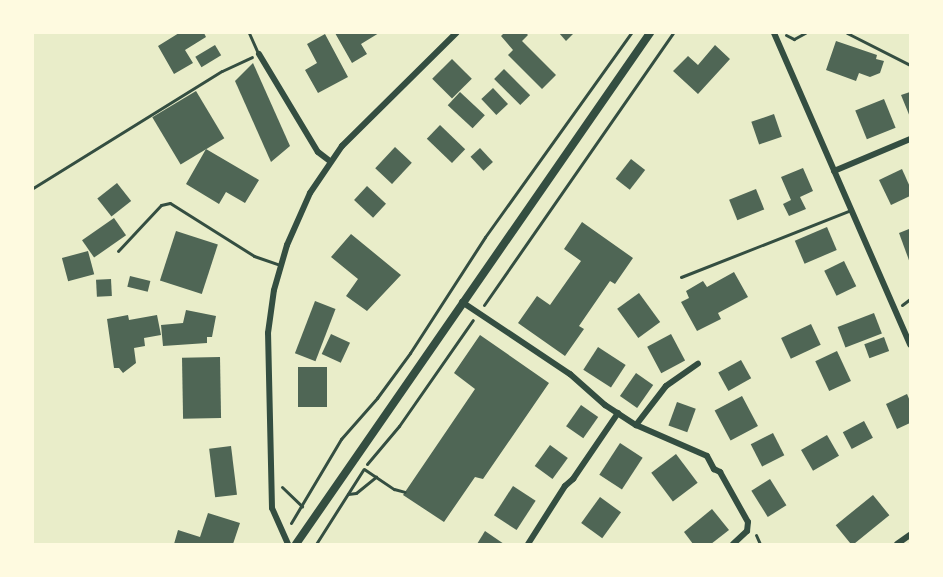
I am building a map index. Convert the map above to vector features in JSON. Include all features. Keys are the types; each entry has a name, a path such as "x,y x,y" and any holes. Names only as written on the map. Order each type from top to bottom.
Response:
{"street":[{"path":"288,544 272,508 268,333 280,265 295,223 330,161 353,133 456,33"},
{"path":"296,544 462,302 565,159 650,33"},
{"path":"775,35 910,345"},
{"path":"259,54 318,152 330,161"},
{"path":"834,171 910,139"},
{"path":"462,302 564,370 605,405 636,425 704,454 714,470 720,472 748,522 747,531 733,544"},
{"path":"636,425 666,386 698,364"},
{"path":"528,544 565,486 573,479 618,413"},
{"path":"897,544 910,535"}],"lane":[{"path":"249,33 259,54"},
{"path":"118,251 161,205 170,203 254,256 280,265"},
{"path":"681,277 851,210"}],"path":[{"path":"284,533 340,439 376,398 410,352 485,237 632,33"},
{"path":"316,544 364,468 399,426 673,33"},
{"path":"775,35 797,39 805,33"},
{"path":"848,33 910,65"},
{"path":"33,188 222,71 259,54"},
{"path":"364,468 394,489 405,492"},
{"path":"272,476 302,506"},
{"path":"348,494 356,493 376,477"}],"building":[{"path":"179,33 204,33 206,37 185,50 193,63 174,74 158,46"},
{"path":"335,33 379,33 361,44 367,54 352,63"},
{"path":"504,33 526,33 528,35 522,41 556,75 542,89 508,55 513,50 501,36"},
{"path":"559,33 574,33 566,41"},
{"path":"325,34 348,77 318,93 305,70 317,63 307,44"},
{"path":"836,41 877,55 876,59 884,61 880,73 870,77 859,73 856,81 826,70"},
{"path":"215,45 221,55 201,67 195,57"},
{"path":"715,45 730,59 698,94 673,71 688,56 698,65"},
{"path":"452,59 472,79 452,99 432,79"},
{"path":"253,63 290,146 271,162 235,81"},
{"path":"504,69 530,95 520,105 494,79"},
{"path":"493,88 508,104 496,115 481,99"},
{"path":"196,91 224,138 181,164 152,117"},
{"path":"460,92 485,115 473,128 448,105"},
{"path":"910,92 910,117 901,95"},
{"path":"884,99 896,128 867,139 855,111"},
{"path":"774,114 782,137 759,145 751,122"},
{"path":"440,125 465,149 452,163 427,139"},
{"path":"395,147 412,163 392,184 375,168"},
{"path":"480,148 493,162 483,171 470,157"},
{"path":"206,149 259,180 245,203 226,192 219,204 186,184"},
{"path":"631,159 645,170 630,190 616,179"},
{"path":"803,168 813,191 800,197 806,209 789,216 783,204 791,200 781,177"},
{"path":"902,169 910,187 910,196 891,205 879,180"},
{"path":"117,183 131,201 111,217 97,198"},
{"path":"367,186 386,204 373,218 354,200"},
{"path":"756,189 764,209 737,220 729,200"},
{"path":"114,218 126,235 94,258 82,240"},
{"path":"582,222 633,258 615,284 610,281 579,326 584,329 565,356 518,323 537,296 550,305 581,261 564,249"},
{"path":"827,227 837,250 805,264 795,241"},
{"path":"909,229 910,231 910,263 899,233"},
{"path":"176,231 218,245 202,294 160,280"},
{"path":"351,234 401,275 367,311 346,296 358,279 331,257"},
{"path":"88,251 94,274 68,281 62,258"},
{"path":"844,261 856,286 837,296 824,271"},
{"path":"734,272 748,297 718,313 721,319 697,331 681,302 689,298 686,291 703,281 707,287"},
{"path":"130,276 150,281 148,292 127,287"},
{"path":"111,279 112,296 97,297 96,280"},
{"path":"639,293 660,322 638,338 617,309"},
{"path":"315,301 336,309 315,361 295,353"},
{"path":"186,310 216,316 212,337 207,337 207,343 163,346 161,325 183,323"},
{"path":"874,313 882,334 845,348 838,327"},
{"path":"128,315 129,320 157,315 161,335 144,338 145,346 134,348 136,363 123,373 119,368 114,368 107,319"},
{"path":"811,324 821,345 791,359 781,338"},
{"path":"331,334 350,343 341,363 322,354"},
{"path":"671,334 685,360 661,373 647,347"},
{"path":"480,335 549,383 483,479 475,477 444,522 403,495 475,389 454,373"},
{"path":"884,337 889,351 869,358 864,344"},
{"path":"598,347 626,365 611,388 583,370"},
{"path":"837,351 851,381 829,391 815,361"},
{"path":"220,357 221,418 183,419 182,358"},
{"path":"741,360 751,378 728,391 718,373"},
{"path":"298,367 327,367 327,407 298,407"},
{"path":"636,373 653,385 637,408 620,396"},
{"path":"907,394 910,401 910,423 897,429 886,404"},
{"path":"742,396 758,426 731,441 715,411"},
{"path":"677,402 696,409 687,432 668,425"},
{"path":"581,405 598,417 583,438 566,426"},
{"path":"864,421 873,438 852,449 843,432"},
{"path":"773,433 784,455 762,467 751,444"},
{"path":"827,435 839,456 813,471 801,450"},
{"path":"620,443 643,458 622,490 599,475"},
{"path":"550,445 568,458 553,479 535,466"},
{"path":"231,446 237,495 215,497 209,449"},
{"path":"676,454 698,483 673,501 651,473"},
{"path":"770,479 786,505 768,517 751,491"},
{"path":"513,486 536,501 517,530 494,515"},
{"path":"873,495 889,515 854,544 851,544 836,525"},
{"path":"600,497 621,512 602,538 581,523"},
{"path":"712,509 729,530 711,544 693,544 684,532"},
{"path":"208,513 240,523 233,544 174,544 178,530 200,537"},
{"path":"485,531 504,544 477,544"}]}
